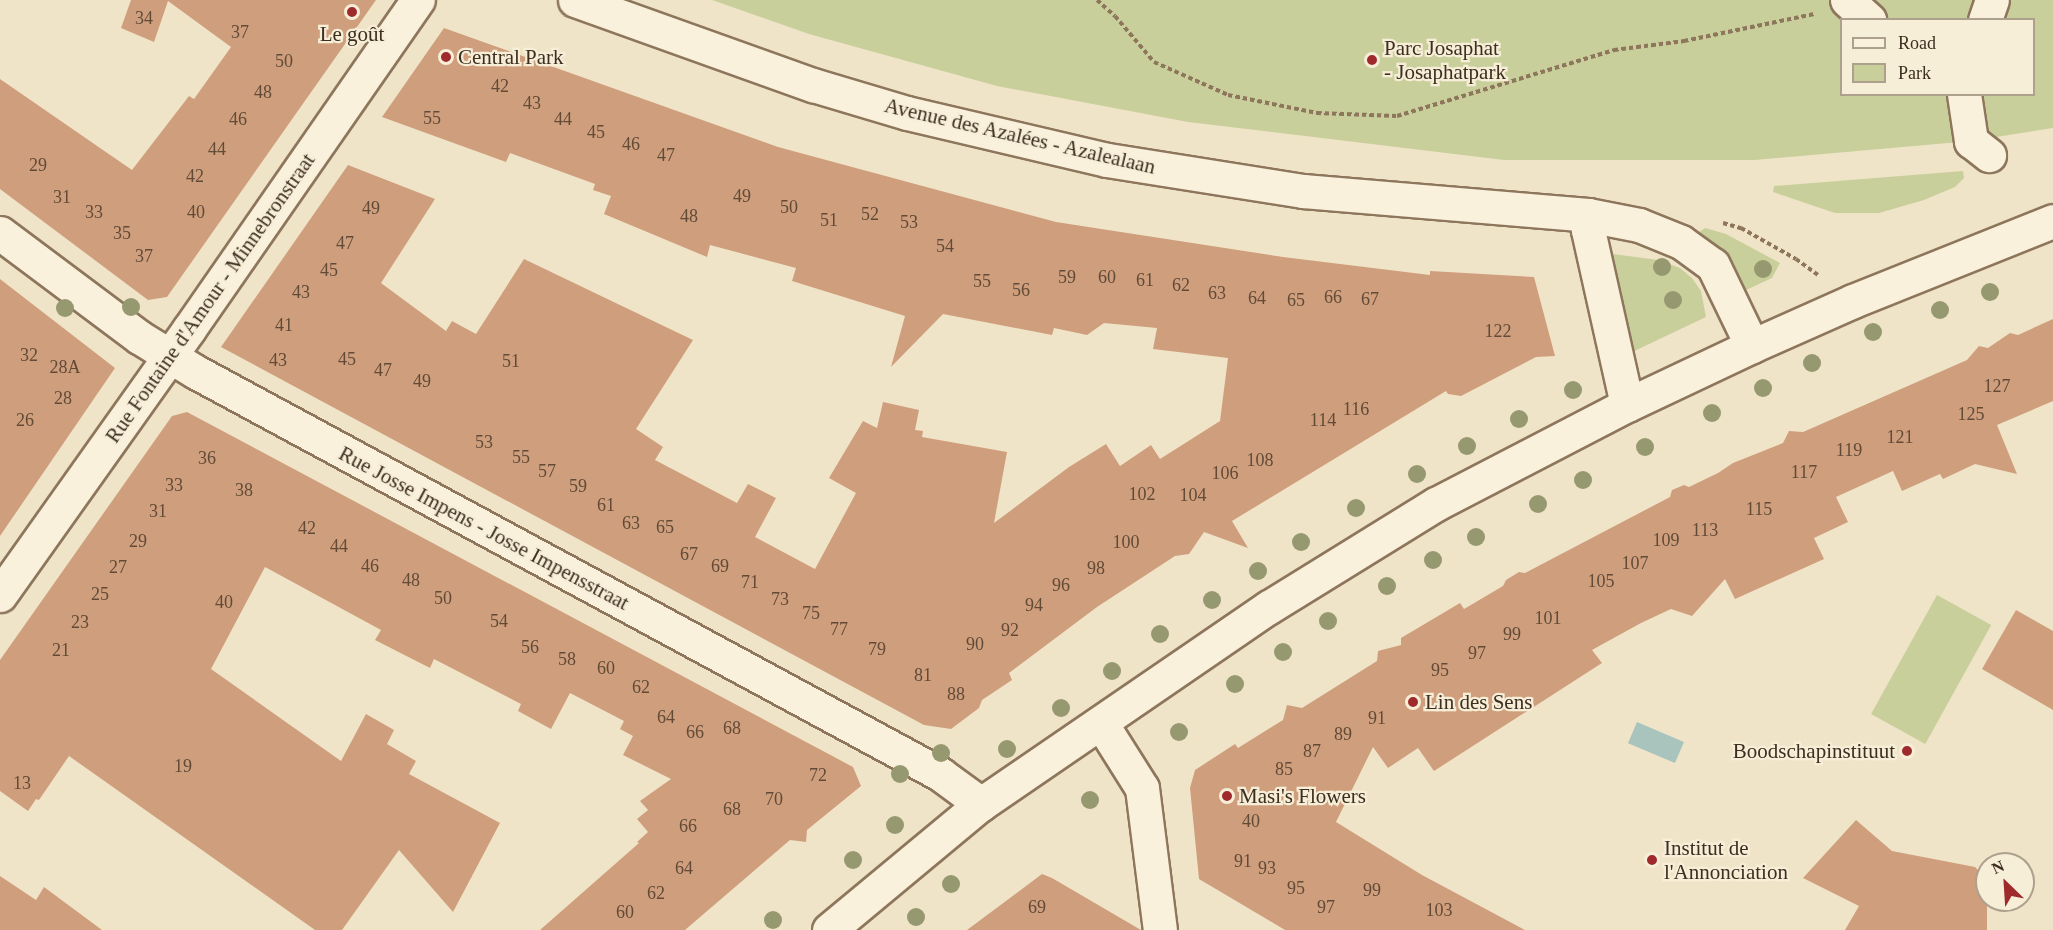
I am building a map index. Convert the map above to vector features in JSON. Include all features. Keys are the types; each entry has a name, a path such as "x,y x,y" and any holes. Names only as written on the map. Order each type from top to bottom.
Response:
{"street":[{"name":"Rue Fontaine d'Amour - Minnebronstraat","path":"0,595 418,0"},
{"name":"Avenue des Azalées - Azalealaan","path":"575,0 813,85 907,112 1107,160 1303,191 1588,215 1639,225 1681,243 1713,265 1752,346"},
{"path":"1986,18 1992,0"},
{"path":"1964,96 1971,141 1989,155"},
{"path":"1588,215 1588,230 1627,405"},
{"path":"829,930 981,804 1269,607 1436,504 1627,405 1752,346 1853,301 2053,222"},
{"name":"Rue Josse Impens - Josse Impensstraat","path":"0,233 139,337 170,356 940,774 981,804"},
{"path":"1101,723 1142,788 1160,930"}],"path":[{"path":"1097,0 1115,16 1154,62 1228,95 1317,113 1397,116 1614,50 1684,41 1777,20 1858,9"}],"green space":[{"name":"Parc Josaphat - Josaphatpark","path":"712,0 2053,0 2053,128 1971,141 1755,160 1504,160 1188,122 997,86 809,34"},
{"path":"1963,171 1964,178 1955,187 1924,200 1879,213 1835,213 1773,192 1774,186"},
{"path":"1705,228 1726,234 1780,263 1772,278 1746,290 1719,255 1700,238 1698,233"},
{"path":"1613,254 1658,260 1680,268 1692,278 1701,291 1706,317 1626,355 1608,256"},
{"path":"1937,595 1991,625 1925,744 1871,714"}],"water":[{"path":"1637,722 1684,742 1675,763 1628,743"}],"building":[{"path":"131,0 376,0 167,297 148,300 0,189 0,79 132,170 189,96 194,99 231,47 168,1 154,42 121,28"},
{"path":"444,28 778,147 1056,222 1283,257 1430,275 1430,271 1534,277 1555,356 1536,357 1461,396 1448,394 1446,391 1232,521 1248,548 1204,532 1189,554 1175,556 1097,607 1009,673 1012,680 982,700 979,708 951,729 924,725 221,347 348,165 435,199 381,283 446,331 452,321 476,334 524,259 693,340 636,429 663,447 655,460 737,503 748,484 776,498 755,537 815,569 856,493 829,478 863,421 877,428 883,402 919,410 915,430 923,431 922,437 1007,452 994,523 1069,467 1106,444 1120,466 1151,445 1160,459 1220,421 1228,358 1153,349 1157,328 1104,323 1087,335 1054,328 1052,335 943,314 891,367 905,316 792,281 796,268 710,245 707,257 604,214 611,196 593,190 595,184 510,153 506,162 382,117"},
{"path":"0,279 115,368 0,536"},
{"path":"2053,319 2053,401 1997,425 2017,474 1975,464 1943,479 1940,474 1902,491 1893,471 1836,497 1848,522 1814,538 1824,559 1735,599 1725,579 1692,616 1671,609 1641,623 1592,650 1602,663 1434,771 1418,748 1388,768 1373,747 1336,822 1422,875 1525,930 1285,930 1199,879 1190,788 1195,770 1235,744 1238,748 1283,720 1287,705 1302,708 1377,661 1378,651 1401,645 1401,638 1460,603 1464,609 1503,586 1506,580 1519,572 1525,573 1670,497 1672,490 1684,485 1689,487 1733,463 1783,443 1789,431 1803,432 1967,360 1979,346 1988,348 2010,333 2018,335"},
{"path":"187,412 853,767 861,786 807,830 806,842 790,840 685,930 540,930 639,843 637,842 648,832 637,819 648,810 640,801 671,779 623,755 633,736 620,729 624,721 570,693 551,729 518,711 521,704 434,659 430,668 375,640 381,630 265,567 211,669 341,761 366,714 394,730 387,744 416,761 409,774 500,823 453,912 399,850 342,930 315,930 69,756 39,800 36,799 28,811 0,791 0,660 172,416"},
{"path":"2016,610 2053,631 2053,710 1982,669"},
{"path":"1856,820 1892,851 1975,867 1975,912 1987,912 1987,930 1845,930 1859,906 1803,878"},
{"path":"1042,874 1052,878 1141,930 967,930"},
{"path":"0,876 36,900 44,887 102,930 0,930"}],"place":[{"name":"Le goût","path":"352,12"},
{"name":"Central Park","path":"446,57"},
{"name":"Parc Josaphat - Josaphatpark","path":"1372,60"},
{"name":"Lin des Sens","path":"1413,702"},
{"name":"Boodschapinstituut","path":"1907,751"},
{"name":"Masi's Flowers","path":"1227,796"},
{"name":"Institut de l'Annonciation","path":"1652,860"}]}
